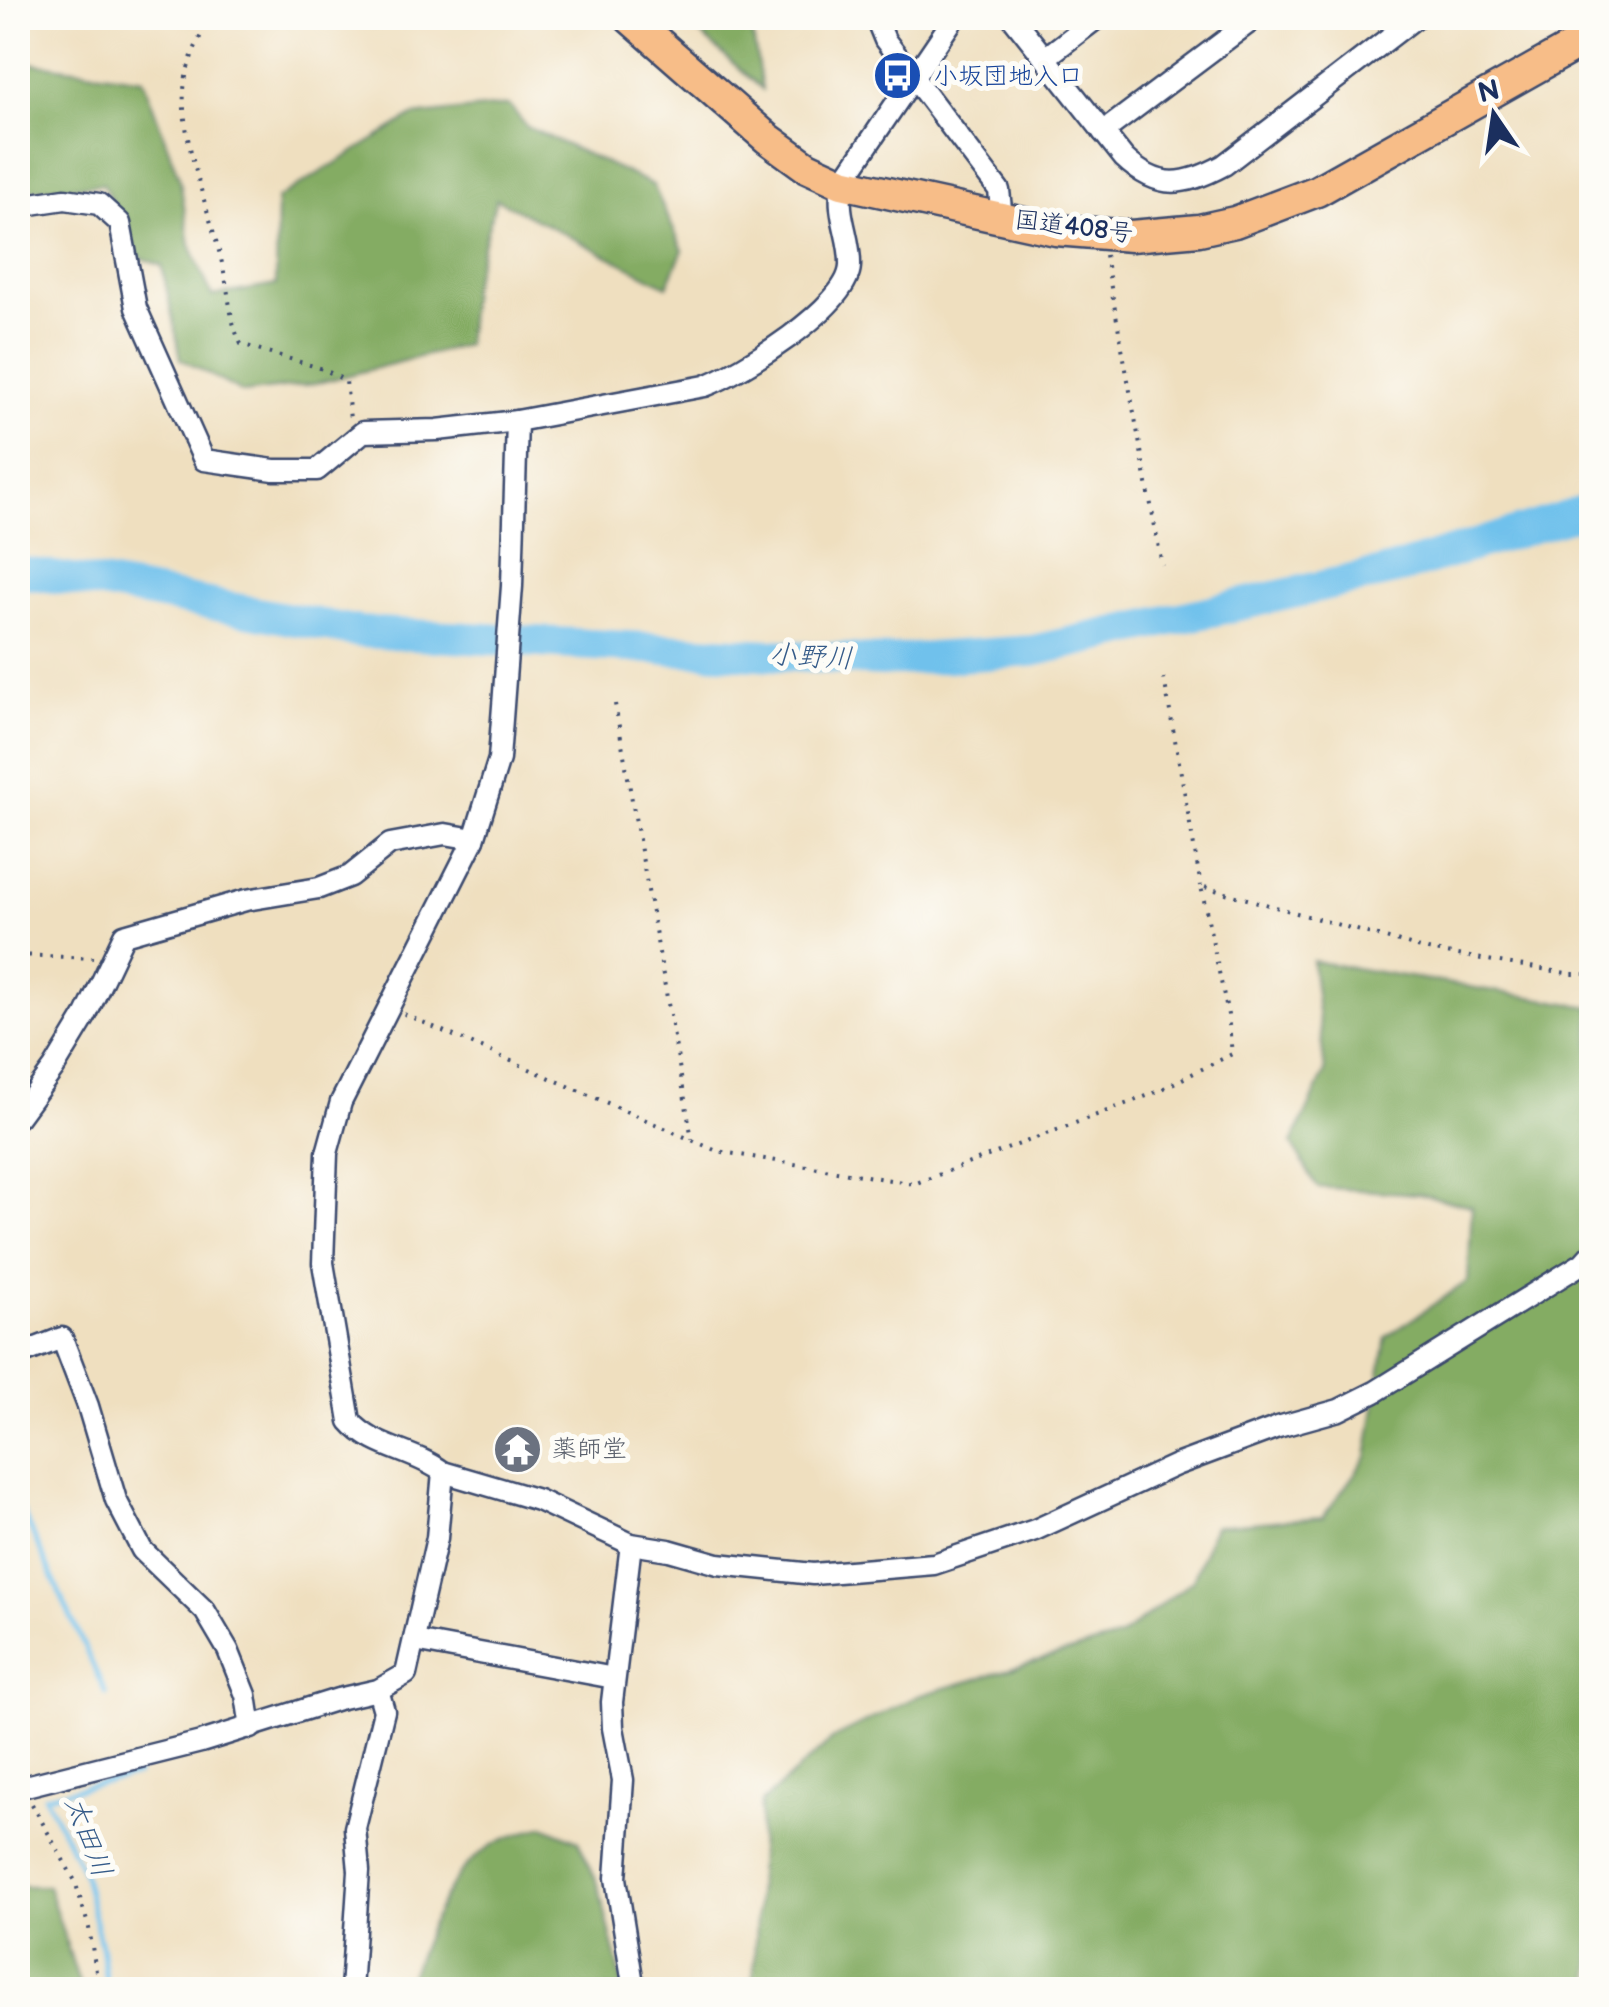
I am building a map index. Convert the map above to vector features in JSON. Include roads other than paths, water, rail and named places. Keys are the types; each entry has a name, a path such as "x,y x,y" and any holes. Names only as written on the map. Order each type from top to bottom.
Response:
{"highway":[{"name":"国道408号","path":"630,18 767,138 807,167 842,183 1102,235 1182,232 1270,211 1316,190 1592,36"}],"street":[{"path":"876,18 885,40 999,190 1002,218"},
{"path":"18,206 66,199 99,204 120,223 136,308 204,460 274,470 317,470 363,432 437,430 517,420 705,386 756,360 808,322 830,301 847,276 850,266 838,203 842,183 954,18"},
{"path":"1014,18 1140,173 1163,182 1201,178 1224,165 1415,18"},
{"path":"1045,58 1097,18"},
{"path":"1103,132 1255,18"},
{"path":"517,420 512,586 499,759 474,839 341,1102 327,1153 323,1263 350,1421 360,1433 430,1462 443,1472 538,1500 630,1544 718,1564 813,1574 934,1564 1035,1530 1176,1465 1339,1410 1482,1326 1592,1254"},
{"path":"18,1117 78,1028 124,935 246,900 320,888 350,876 390,844 445,834 474,839"},
{"path":"18,1355 62,1338 88,1406 116,1500 142,1550 213,1624 246,1694 251,1728"},
{"path":"20,1787 251,1728 338,1698 378,1690 406,1674 437,1538 443,1472"},
{"path":"630,1544 612,1728 623,1780 616,1878 634,1990"},
{"path":"415,1641 614,1678"},
{"path":"351,1990 360,1870 356,1828 384,1710 378,1690"}],"waterway":[{"name":"小野川","path":"18,572 360,632 882,661 1032,651 1391,571 1592,509"},
{"name":"太田川","path":"18,1502 106,1694"},
{"name":"太田川","path":"107,1990 101,1945 83,1872 45,1796 137,1775 132,1767"}],"place":[{"name":"小坂団地入口","path":"898,76"},
{"name":"薬師堂","path":"517,1449"}]}
